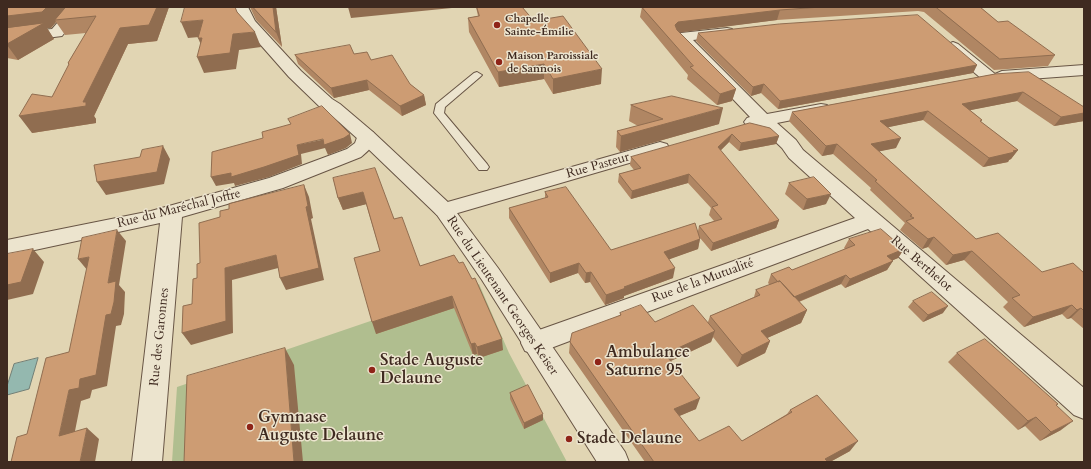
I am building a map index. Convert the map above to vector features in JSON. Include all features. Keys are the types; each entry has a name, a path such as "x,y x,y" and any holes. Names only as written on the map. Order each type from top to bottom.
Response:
{"street":[{"path":"7,38 57,33 66,27 78,7"},
{"name":"Rue du Lieutenant Georges Keiser","path":"241,7 249,23 295,74 326,104 366,136 386,157 444,210 490,274 534,343 614,462"},
{"name":"Rue Berthelot","path":"740,30 680,37 789,144 796,154 1084,406"},
{"path":"942,37 988,77"},
{"path":"965,82 988,77 1084,70"},
{"path":"735,127 762,119 840,105"},
{"name":"Rue du Maréchal Joffre","path":"7,248 172,212 276,183 347,156 364,145 366,136"},
{"name":"Rue Pasteur","path":"444,210 676,144"},
{"name":"Rue du Maréchal Joffre","path":"347,156 370,154 386,157"},
{"name":"Rue des Garonnes","path":"147,462 172,212"},
{"name":"Rue de la Mutualité","path":"534,343 871,220"}],"lane":[{"path":"477,75 438,109 439,113 483,167"}],"green space":[{"name":"Stade Auguste Delaune","path":"479,284 509,353 567,462 172,462 177,387"}],"water":[{"path":"38,358 29,389 7,395 7,386 14,364"}],"building":[{"path":"7,7 47,7 42,12 7,16"},
{"path":"66,7 157,7 149,25 120,28 83,102 86,102 86,106 19,116 32,94 52,97 69,64 68,63 96,16 55,20"},
{"path":"185,7 235,7 237,12 255,32 233,34 230,53 197,57 202,38 198,38 203,20 181,22"},
{"path":"253,7 273,7 276,32"},
{"path":"477,7 522,7 534,21 563,16 602,69 553,79 544,64 498,72 468,18 479,16"},
{"path":"642,7 821,7 780,10 678,22 675,25 677,30 736,89 720,94 690,67 693,66"},
{"path":"936,7 980,7 998,22 1008,21 1055,55 1000,59"},
{"path":"918,15 977,65 780,101 764,84 753,87 698,33 779,24"},
{"path":"44,23 7,44 7,28"},
{"path":"350,45 354,54 367,52 371,60 392,55 410,84 424,95 400,106 367,80 331,88 295,55"},
{"path":"1029,72 1084,107 1084,113 1061,117 1023,92 962,104 982,120 980,121 1018,150 989,158 928,111 880,121 901,138 871,144 976,239 998,233 1042,272 1073,263 1084,273 1084,311 1081,308 1077,310 1072,305 1033,317 1012,298 1020,295 972,251 953,255 934,237 928,239 906,221 914,218 910,216 912,215 875,181 877,180 837,144 826,146 792,112 995,74"},
{"path":"672,96 723,108 621,136 617,131 663,119 631,105"},
{"path":"322,106 350,134 344,138 324,145 323,139 297,145 299,155 264,167 231,177 231,173 211,177 212,152 263,138 262,132 291,124 288,119"},
{"path":"750,123 770,128 779,136 741,143 732,134 718,147 779,220 713,243 699,226 722,219 712,207 718,205 689,174 632,191 619,174 641,168 631,157"},
{"path":"163,146 157,172 97,182 94,165 140,157 142,150"},
{"path":"375,168 394,219 402,217 420,266 454,255 459,263 463,262 472,279 475,278 502,339 477,347 475,343 471,344 452,296 372,322 354,258 380,251 363,192 338,198 333,178"},
{"path":"814,177 831,194 807,199 789,183"},
{"path":"304,185 308,206 306,207 319,268 280,278 276,255 225,268 226,321 182,333 183,306 192,304 193,279 197,278 197,264 200,263 199,223 220,217 220,211 229,209 229,204"},
{"path":"566,187 611,250 695,223 700,239 664,252 675,268 606,295 591,272 586,273 579,263 550,273 509,208 548,197 545,192"},
{"path":"881,229 904,249 887,256 893,261 850,279 846,275 794,297 780,281 778,282 771,274 789,267 792,270 855,245 849,239"},
{"path":"117,230 108,283 116,281 114,302 111,314 106,315 96,375 80,379 79,388 69,390 59,436 87,428 80,462 11,462 17,437 27,434 46,358 69,352 89,257 78,259 82,238"},
{"path":"33,249 21,282 7,285 7,254"},
{"path":"780,281 807,310 761,331 770,341 742,355 710,316 760,295 756,290"},
{"path":"932,292 948,306 928,315 913,301"},
{"path":"641,305 655,322 693,305 715,331 665,354 700,398 674,409 699,441 729,426 742,441 792,412 790,410 817,395 858,441 825,459 828,462 654,462 570,342 572,333 621,315 620,313"},
{"path":"985,339 1058,404 1056,405 1073,421 1051,432 1036,417 1028,421 957,353"},
{"name":"Gymnase Auguste Delaune","path":"285,348 294,462 184,462 187,376"},
{"path":"528,385 543,414 524,423 510,393"}],"place":[{"name":"Chapelle Sainte-Émilie","path":"497,25"},
{"name":"Maison Paroissiale de Sannois","path":"499,62"},
{"name":"Ambulance Saturne 95","path":"598,362"},
{"name":"Stade Auguste Delaune","path":"372,370"},
{"name":"Gymnase Auguste Delaune","path":"250,427"},
{"name":"Stade Delaune","path":"569,439"}]}
